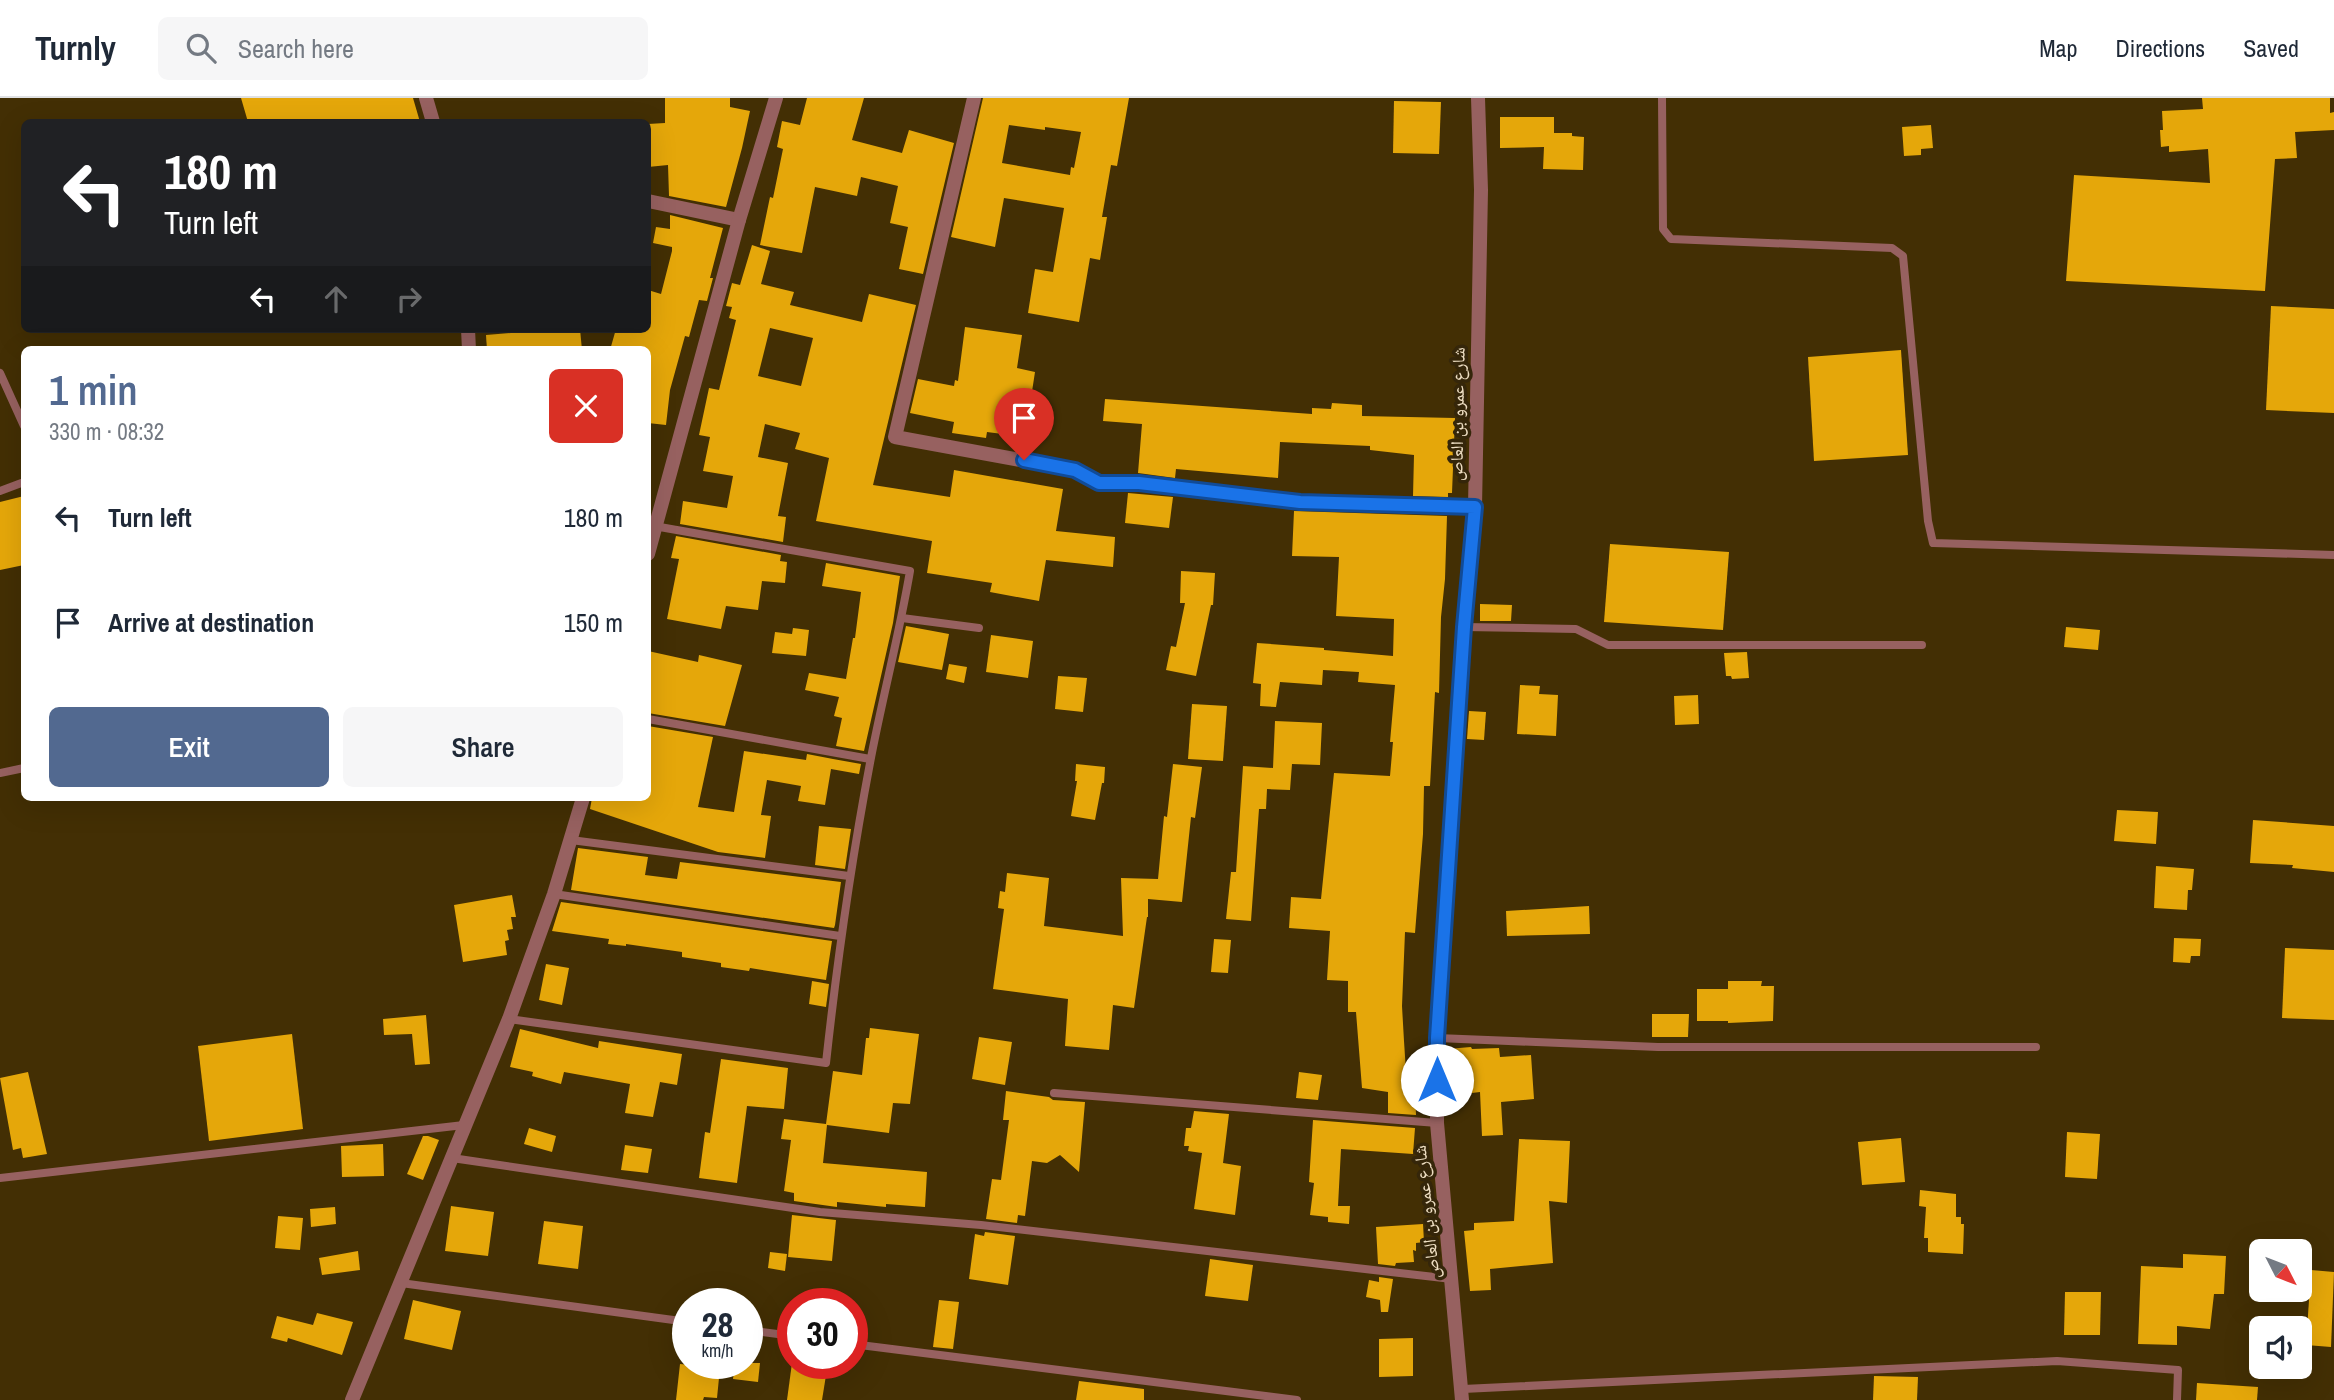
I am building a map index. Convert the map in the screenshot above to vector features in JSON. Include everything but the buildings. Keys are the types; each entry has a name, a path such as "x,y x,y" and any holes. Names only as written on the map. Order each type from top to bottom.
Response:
{"street":[{"path":"426,98 432,119"},
{"path":"651,540 739,220 776,98"},
{"path":"974,98 895,437 1075,470 1099,483 1139,483 1300,502 1475,507"},
{"name":"شارع عمرو بن العاص","path":"1463,1394 1437,1123 1437,1038 1464,627 1475,507 1481,191 1478,98"},
{"path":"651,202 739,220"},
{"path":"352,1400 509,1019 554,894 582,801"}],"lane":[{"path":"1662,98 1663,229 1671,239 1892,248 1903,256 1928,521 1933,543 2334,555"},
{"path":"0,373 21,419"},
{"path":"0,491 21,483"},
{"path":"509,1019 826,1063 849,876 870,759 902,618 909,571 654,526"},
{"path":"902,618 979,628"},
{"path":"1464,627 1576,629 1608,645 1922,645"},
{"path":"651,720 870,759"},
{"path":"0,773 21,769"},
{"path":"571,840 849,876"},
{"path":"554,894 840,936"},
{"path":"1437,1038 1658,1047 2036,1047"},
{"path":"1054,1093 1437,1123"},
{"path":"0,1178 464,1125"},
{"path":"452,1158 820,1212 981,1225 1452,1279"},
{"path":"401,1283 672,1320"},
{"path":"868,1346 1297,1400"},
{"path":"1463,1394 2057,1362 2178,1370 2177,1400"}],"route":[{"path":"1024,460 1075,470 1099,483 1139,483 1300,502 1475,507 1464,627 1437,1038 1437,1080"}]}
